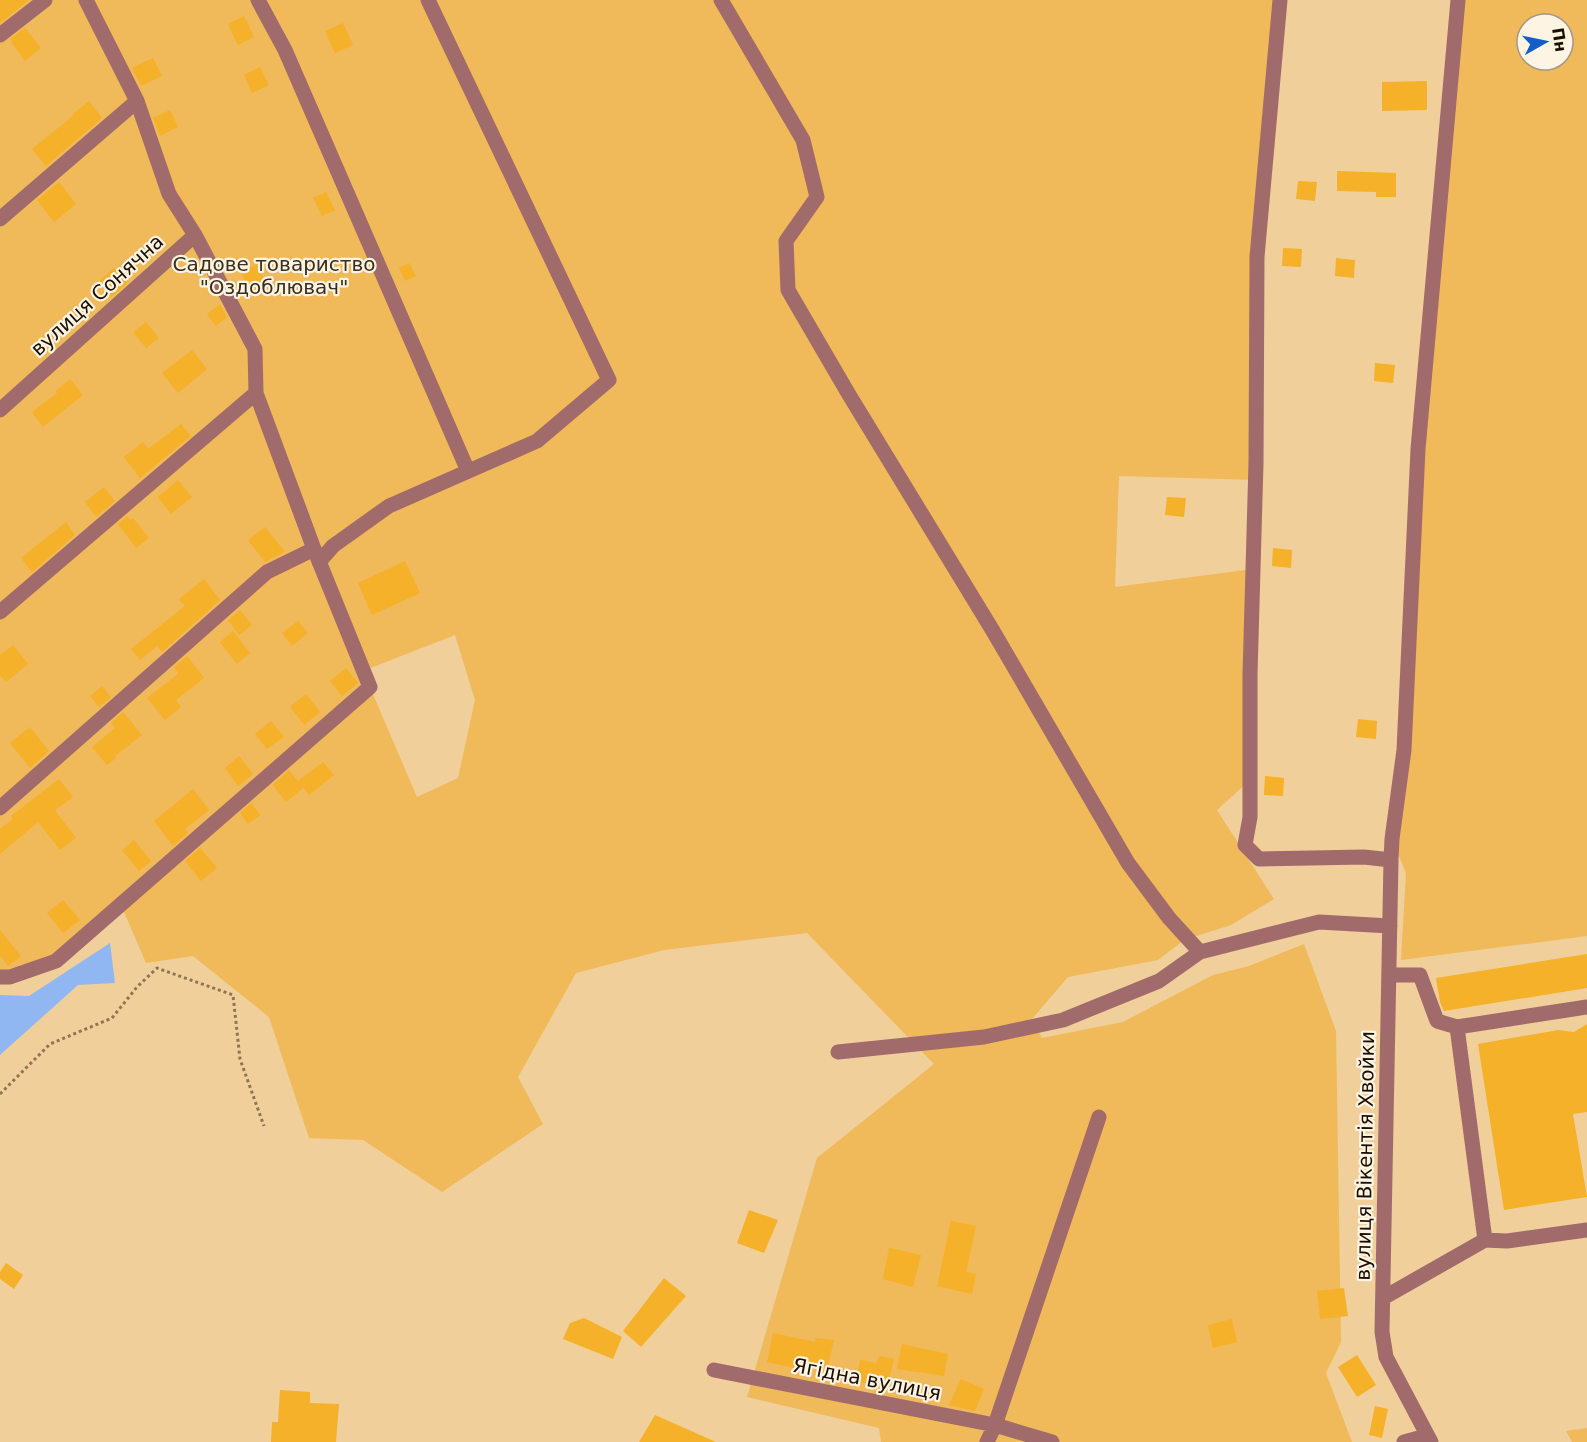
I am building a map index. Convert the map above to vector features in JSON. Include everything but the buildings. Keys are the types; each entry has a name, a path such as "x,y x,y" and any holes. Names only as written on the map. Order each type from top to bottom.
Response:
{"street":[{"path":"0,35 45,0"},
{"path":"0,977 10,977 56,962 370,687 316,555 256,393 255,350 195,235 169,194 137,101 86,0"},
{"path":"258,0 285,50 468,471"},
{"path":"0,808 267,572 316,555 333,546 389,506 537,441 609,381 428,0"},
{"path":"721,0 803,140 817,197 786,241 788,290 999,641 1128,863 1169,918 1200,952"},
{"path":"1280,0 1257,257 1250,817 1245,845 1259,858 1364,857 1391,860"},
{"name":"вулиця Вікентія Хвойки","path":"1428,1439 1386,1357 1382,1332 1391,860 1404,750 1418,449 1458,0"},
{"path":"0,219 137,101"},
{"name":"вулиця Сонячна","path":"0,410 195,235"},
{"path":"0,612 256,393"},
{"path":"838,1052 984,1036 1063,1020 1159,981 1200,952 1319,922 1390,926"},
{"path":"1389,975 1420,975 1437,1021 1457,1027 1587,1007"},
{"path":"1457,1027 1485,1240"},
{"path":"987,1442 995,1425 1099,1117"},
{"path":"1383,1298 1485,1240 1507,1241 1587,1230"},
{"name":"Ягідна вулиця","path":"714,1370 995,1425 1052,1442"},
{"path":"1404,1442 1428,1439"}],"path":[{"path":"0,1094 50,1044 112,1018 137,987 157,968 233,995 240,1059 264,1126"}],"green space":[{"name":"Садове товариство \"Оздоблювач\"","path":"0,0 1280,0 1257,257 1256,480 1119,476 1115,587 1253,569 1250,780 1217,810 1274,899 1231,925 1184,940 1158,960 1068,977 1032,1019 1042,1038 1123,1022 1213,975 1249,966 1304,944 1336,1031 1341,1342 1326,1373 1352,1442 881,1442 879,1428 747,1397 817,1158 934,1064 807,933 664,950 576,973 518,1077 543,1124 442,1192 363,1140 309,1138 269,1017 193,956 146,963 121,905 56,961 0,977","holes":["455,635 475,700 458,778 417,797 363,671"]},
{"path":"1458,0 1587,0 1587,936 1401,960 1406,873 1392,839 1418,449"},
{"path":"1587,1428 1587,1442 1572,1442 1566,1431"}],"water":[{"path":"110,943 115,983 78,985 0,1055 0,995 29,996"}]}
